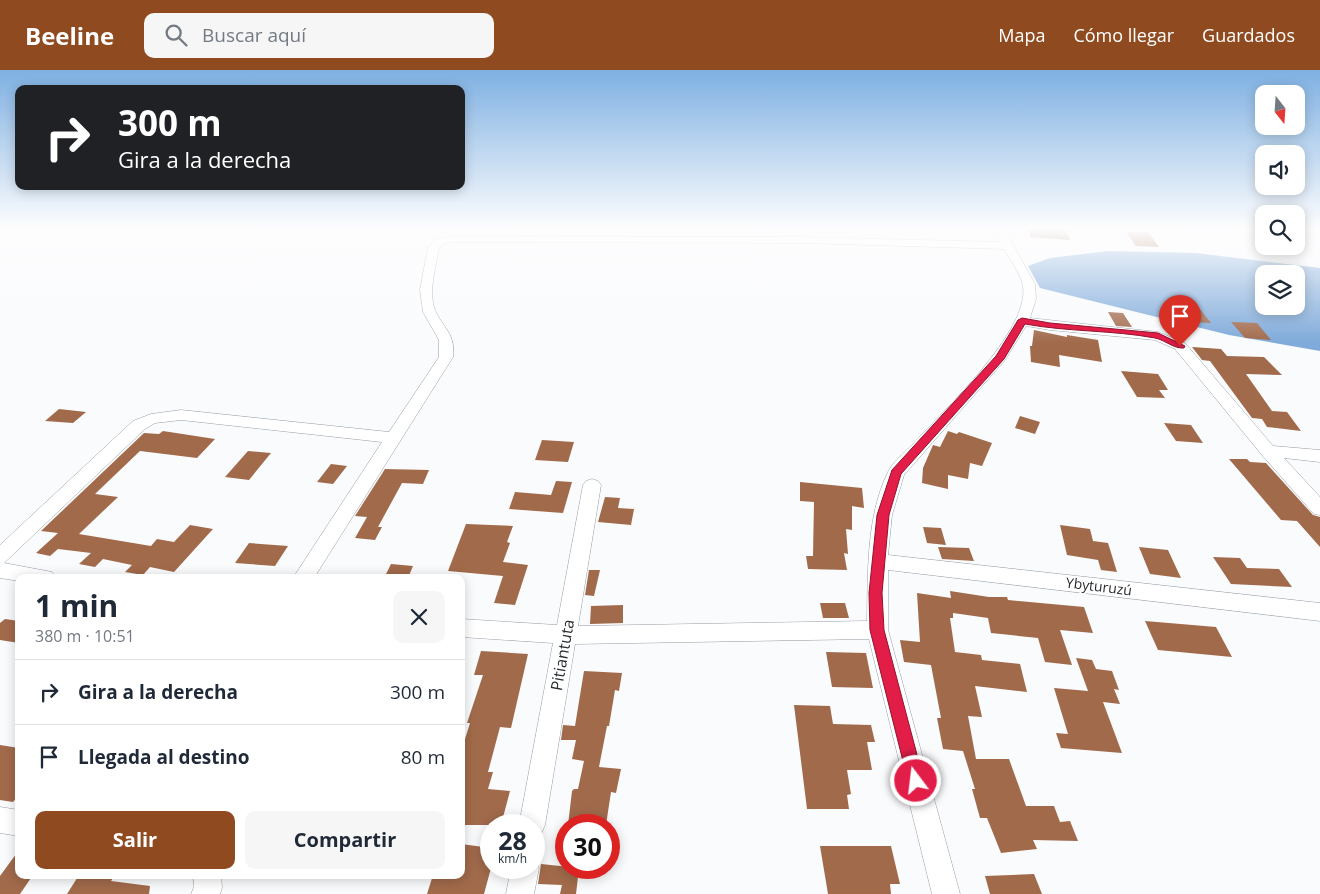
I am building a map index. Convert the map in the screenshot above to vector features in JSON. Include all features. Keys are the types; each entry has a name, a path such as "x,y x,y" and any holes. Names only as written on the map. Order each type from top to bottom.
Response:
{"street":[{"path":"306,574 446,357 448,344 444,333 431,314 426,295 431,265"},
{"path":"946,894 877,630 876,593 883,515 896,473 1000,357 1022,320 1030,300 1028,284 1018,265"},
{"path":"1022,320 1050,326 1158,336 1171,340 1188,352 1268,451 1320,508"},
{"path":"0,557 139,426 151,418 181,415 393,438"},
{"path":"1268,451 1320,456"},
{"name":"Pitiantuta","path":"534,814 592,485"},
{"name":"Ybyturuzú","path":"878,561 1320,612"},
{"path":"0,570 22,574"},
{"path":"465,628 565,635 877,630"},
{"path":"0,820 15,822"},
{"path":"205,894 208,888 208,879"},
{"path":"520,894 523,879"}],"water":[{"path":"1255,265 1255,315 1305,315 1305,266 1320,268 1320,351 1229,335 1040,288 1028,266"}],"building":[{"path":"1181,308 1200,309 1211,323 1191,322"},
{"path":"1108,312 1123,313 1132,327 1116,326"},
{"path":"1231,322 1257,323 1271,340 1245,338"},
{"path":"1034,330 1067,337 1067,335 1098,340 1102,362 1059,355 1060,367 1031,362 1030,346 1032,346"},
{"path":"1192,347 1221,349 1227,356 1264,357 1282,375 1246,374 1272,411 1287,412 1301,431 1267,427 1262,419 1252,418 1210,361 1202,360"},
{"path":"1121,371 1158,374 1168,390 1159,390 1165,398 1137,397"},
{"path":"59,409 86,412 73,423 45,421"},
{"path":"1020,416 1040,422 1035,434 1015,428"},
{"path":"1164,423 1191,425 1203,443 1176,441"},
{"path":"163,431 215,439 197,458 140,451 95,494 118,497 79,534 151,546 157,539 174,542 190,525 213,529 174,572 150,567 144,574 125,572 132,565 103,559 95,567 79,564 91,553 58,549 50,556 36,553 58,533 41,531 144,433 159,434"},
{"path":"948,431 957,434 959,432 992,443 982,466 970,463 968,479 948,475 948,489 922,483 923,468 933,445 940,447"},
{"path":"542,440 574,442 568,462 535,460"},
{"path":"248,451 271,453 249,480 225,477"},
{"path":"1229,459 1247,459 1250,462 1266,463 1313,515 1320,517 1320,547 1297,521 1281,520"},
{"path":"331,464 347,466 333,484 317,482"},
{"path":"385,469 429,470 423,484 402,483 378,527 382,527 375,540 355,538 367,517 355,516"},
{"path":"556,481 572,482 563,513 509,509 515,492 551,495"},
{"path":"800,482 862,488 864,508 852,506 852,530 846,529 848,554 844,553 847,570 808,569 806,556 813,556 814,502 800,501"},
{"path":"605,497 620,498 618,508 634,509 631,525 598,522"},
{"path":"466,524 513,526 507,542 510,543 503,562 528,565 515,605 494,603 503,576 448,571"},
{"path":"1060,525 1090,529 1093,541 1108,543 1117,572 1101,570 1098,560 1067,555"},
{"path":"923,527 941,528 946,545 927,543"},
{"path":"249,543 288,546 275,566 235,563"},
{"path":"938,547 969,548 974,561 942,559"},
{"path":"1139,547 1168,550 1181,578 1150,574"},
{"path":"1213,557 1240,558 1247,568 1279,569 1292,587 1231,584"},
{"path":"391,564 413,566 410,574 386,574"},
{"path":"589,570 600,570 594,596 585,595"},
{"path":"950,591 989,597 1007,597 1008,600 1084,607 1093,633 1060,630 1072,665 1045,662 1038,638 991,633 988,618 953,613 953,618 950,618 955,652 981,655 982,660 1020,664 1027,692 975,686 982,717 968,716 976,759 1009,759 1026,806 1054,806 1060,822 1070,821 1078,841 1033,840 1037,849 1001,853 987,818 980,818 972,789 975,789 963,751 943,749 937,718 941,718 931,665 904,662 900,640 920,642 917,593 951,598"},
{"path":"820,603 845,603 849,618 823,618"},
{"path":"623,605 623,623 590,624 591,606"},
{"path":"5,619 15,620 15,642 0,640 0,623"},
{"path":"1145,621 1216,627 1232,657 1158,650"},
{"path":"481,651 528,654 511,728 500,727 488,772 493,772 488,789 510,791 504,814 480,814 480,825 465,825 465,739 470,723 467,723 483,675 474,675"},
{"path":"826,652 866,653 873,688 832,687"},
{"path":"1076,658 1092,660 1096,669 1112,671 1119,690 1114,689 1120,704 1103,702 1122,753 1061,748 1056,733 1068,734 1054,688 1088,691"},
{"path":"584,671 622,673 619,691 615,690 599,767 621,769 616,793 611,792 608,814 569,814 572,791 578,789 584,761 572,759 576,740 561,740 563,725 575,726"},
{"path":"794,705 830,706 833,724 871,725 875,742 867,742 872,770 847,770 851,794 847,795 849,809 807,809"},
{"path":"0,745 15,747 15,800 13,802 0,800"},
{"path":"465,845 480,847 480,879 488,879 484,894 427,894 432,879 465,879"},
{"path":"820,846 891,846 900,884 890,884 891,894 828,894"},
{"path":"15,855 15,879 30,879 20,894 0,894 0,876"},
{"path":"545,864 555,865 555,879 578,879 576,894 560,894 562,885 538,884 539,879 545,879"},
{"path":"1034,874 1042,894 990,894 985,876"},
{"path":"76,879 112,879 111,881 150,886 149,894 67,894"}],"route":[{"path":"916,781 877,630 876,593 883,515 896,473 1000,357 1022,320 1050,326 1158,336 1171,340 1180,346"}]}
